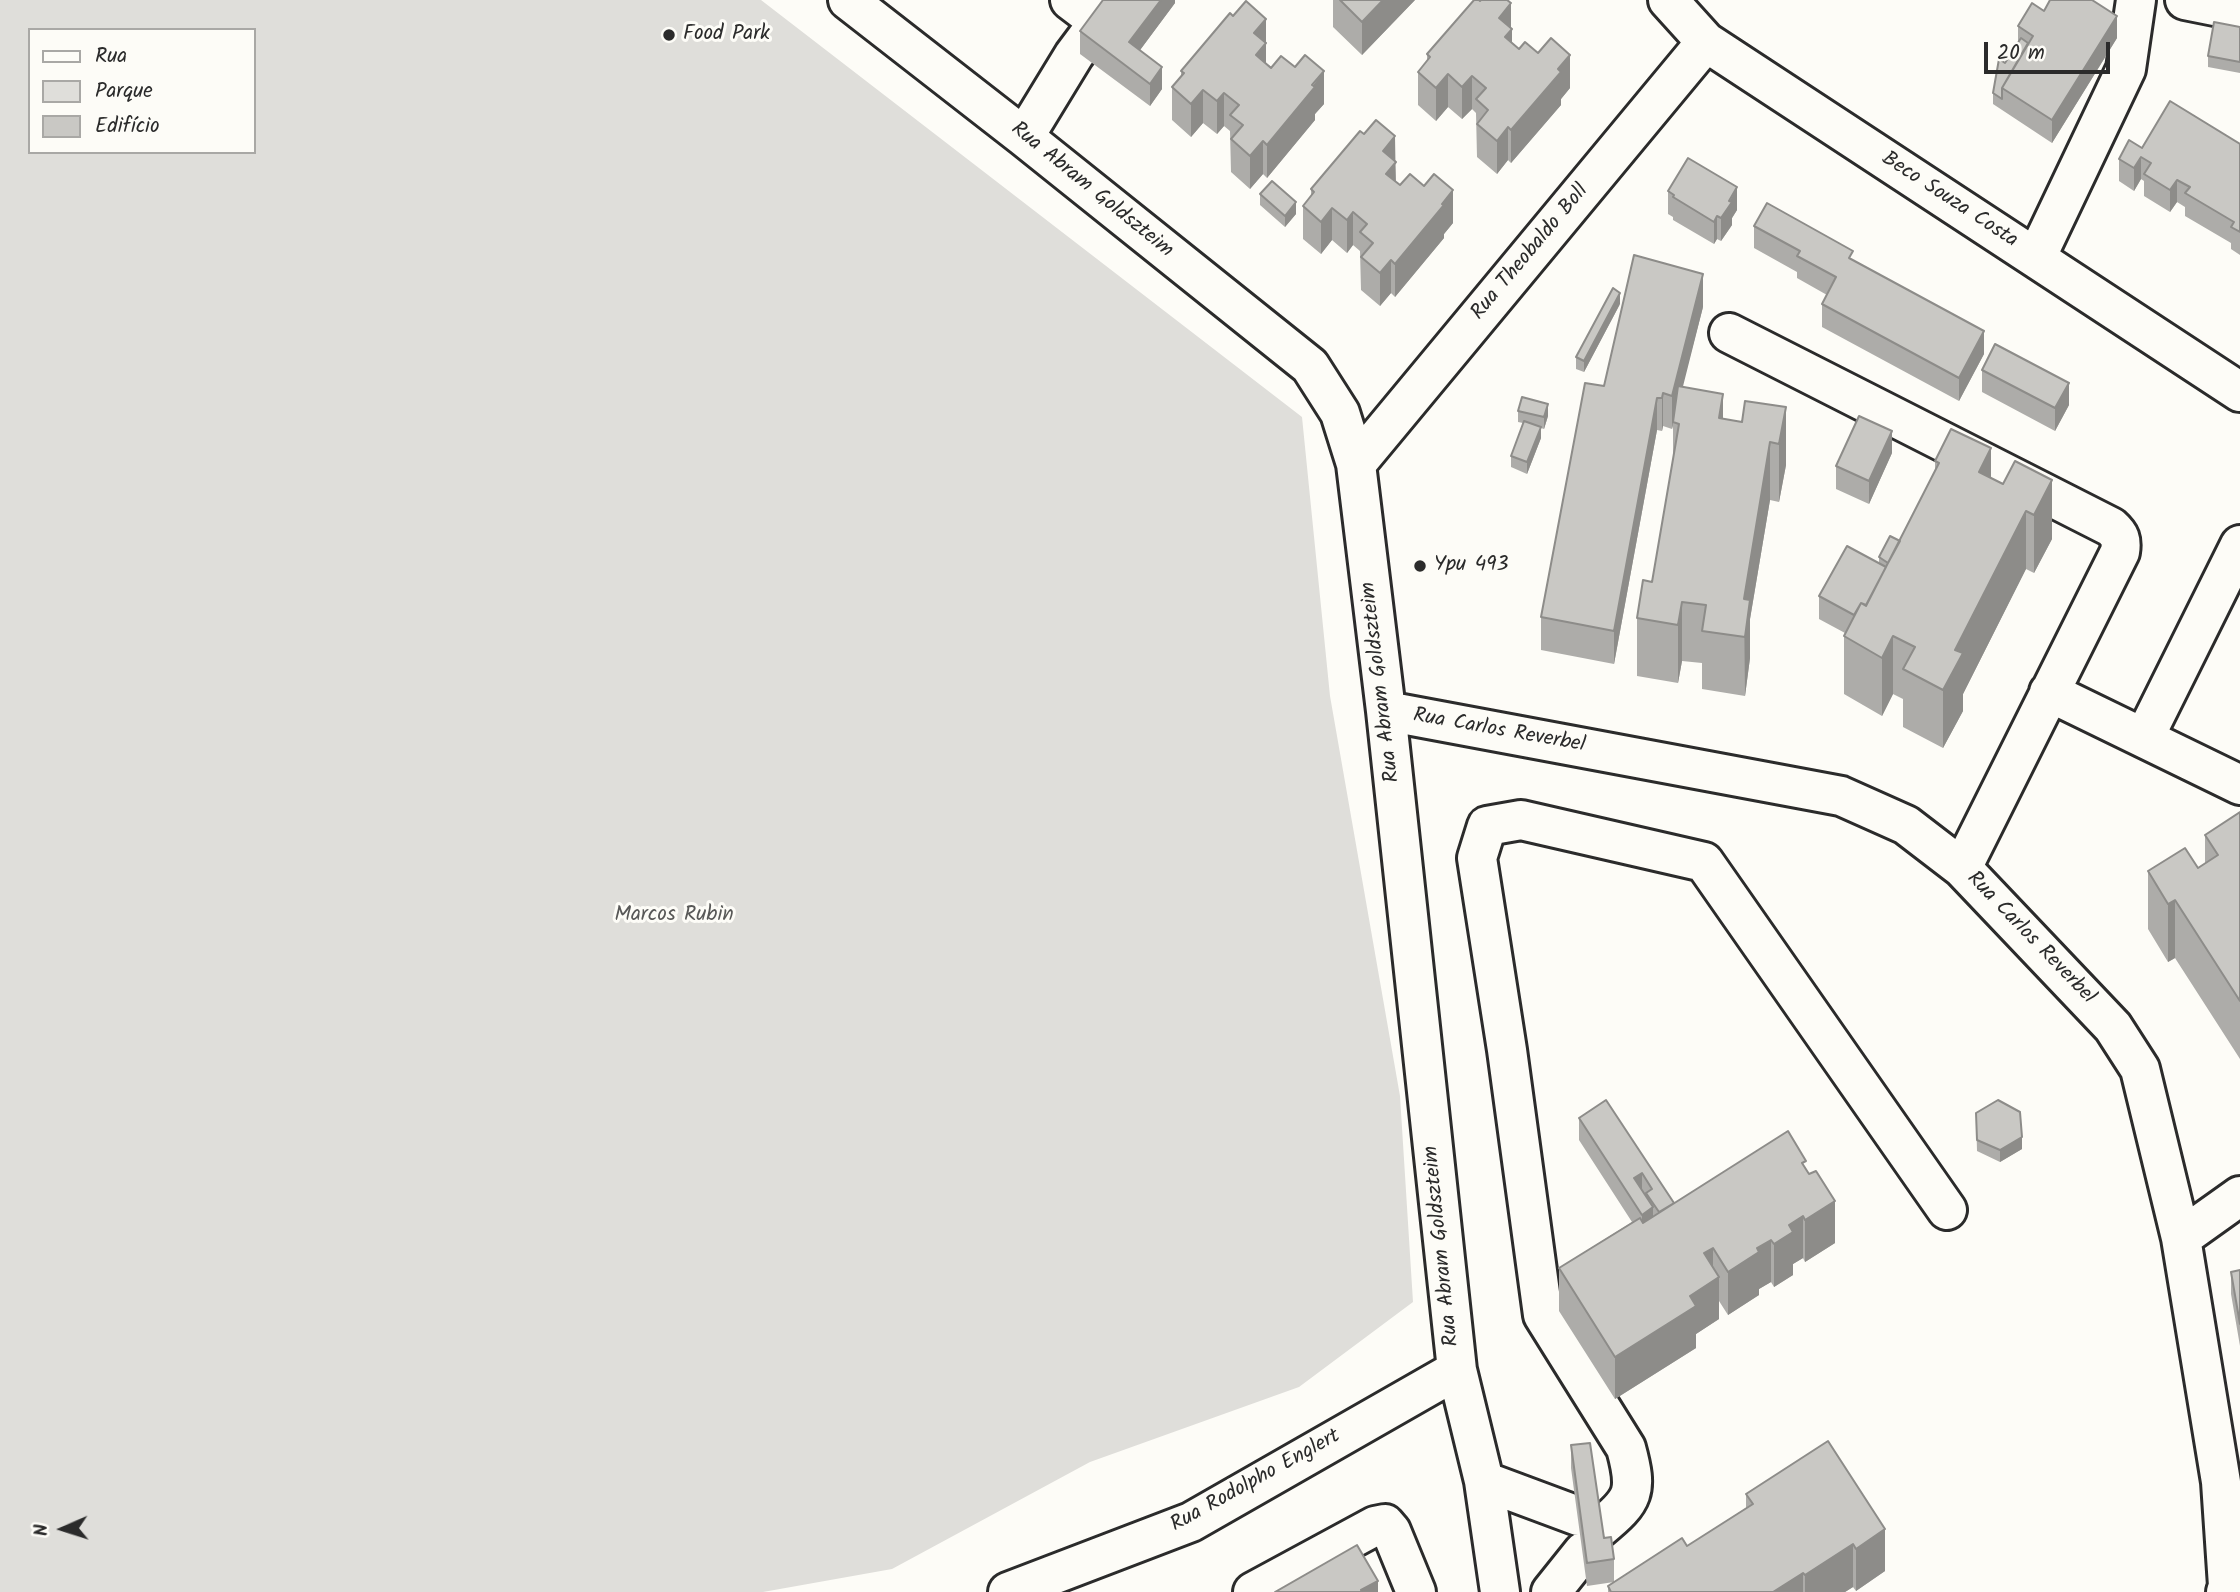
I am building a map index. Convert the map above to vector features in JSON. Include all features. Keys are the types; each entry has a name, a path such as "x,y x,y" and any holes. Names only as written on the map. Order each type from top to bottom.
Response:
{"street":[{"name":"Rua Abram Goldszteim","path":"848,0 1310,366 1340,412 1356,464 1386,711 1457,1370 1483,1481 1500,1592"},
{"name":"Beco Souza Costa","path":"1668,0 1706,42 2240,392"},
{"path":"2036,258 2126,69 2136,0"},
{"path":"2185,0 2240,11"},
{"path":"1024,137 1074,55 1095,7"},
{"name":"Rua Theobaldo Boll","path":"1356,464 1706,42"},
{"path":"1729,333 2119,533 2122,543 2120,552 1962,868"},
{"path":"2144,738 2240,545"},
{"path":"2049,692 2240,785"},
{"name":"Rua Carlos Reverbel","path":"1386,711 1841,796 1906,825 1962,868 2113,1027 2140,1069 2181,1238 2221,1482 2228,1586 2226,1592"},
{"path":"1551,1592 1587,1532 1625,1507 1632,1490 1633,1473 1626,1448 1543,1315 1507,1050 1477,858 1487,826 1521,820 1704,862 1947,1210"},
{"path":"2181,1238 2240,1196"},
{"name":"Rua Rodolpho Englert","path":"1009,1592 1191,1522 1457,1370"},
{"path":"1483,1481 1587,1532"},
{"path":"1253,1592 1375,1526 1385,1524 1391,1531 1416,1592"}],"green space":[{"name":"Marcos Rubin","path":"0,0 761,0 1302,417 1330,696 1400,1096 1413,1302 1299,1387 1090,1462 892,1569 763,1592 0,1592"}],"building":[{"path":"1103,0 1161,0 1129,42 1162,67 1150,84 1080,31"},
{"path":"1340,0 1383,0 1362,22"},
{"path":"1474,0 1507,0 1511,3 1499,18 1512,29 1505,37 1519,49 1525,42 1538,53 1551,38 1570,55 1558,69 1561,72 1511,130 1508,127 1497,141 1477,124 1488,110 1476,99 1486,88 1472,76 1462,87 1448,74 1436,88 1418,72 1430,57 1427,54"},
{"path":"2050,0 2092,0 2117,16 2052,120 2002,88 2033,36 2018,26 2032,3 2044,11"},
{"path":"1246,1 1266,19 1254,33 1266,43 1256,55 1271,68 1281,56 1295,67 1305,55 1324,71 1312,85 1315,87 1267,145 1263,141 1250,156 1231,139 1243,125 1230,115 1239,105 1224,93 1217,101 1203,90 1191,104 1172,87 1184,73 1181,71 1230,13 1233,16"},
{"path":"2214,22 2240,27 2240,62 2208,56"},
{"path":"2021,38 2028,43 2002,88 2002,99 1993,93 1999,59 2005,63"},
{"path":"2170,101 2240,144 2240,232 2231,227 2234,222 2185,193 2190,187 2177,180 2170,190 2144,174 2151,163 2141,157 2134,168 2119,159 2129,140 2142,148"},
{"path":"1376,120 1395,136 1383,151 1396,162 1386,174 1400,185 1410,174 1424,186 1434,174 1453,190 1442,204 1444,205 1395,264 1391,260 1380,273 1361,257 1373,243 1360,232 1367,224 1353,212 1347,220 1332,208 1321,222 1303,206 1314,192 1311,189 1360,131 1364,134"},
{"path":"1688,158 1737,187 1729,201 1732,202 1721,218 1717,216 1714,222 1673,197 1668,191"},
{"path":"1272,181 1296,202 1285,216 1260,194"},
{"path":"1767,203 1853,251 1849,258 1984,331 1959,378 1822,304 1836,277 1797,256 1800,251 1754,226"},
{"path":"1634,255 1703,274 1672,396 1663,393 1662,398 1657,398 1614,631 1541,617 1585,383 1604,386"},
{"path":"1613,288 1620,293 1584,361 1576,357"},
{"path":"1995,344 2069,383 2055,408 1982,370"},
{"path":"1678,386 1723,394 1719,418 1742,422 1745,401 1786,407 1779,444 1770,442 1744,599 1750,600 1745,637 1702,631 1706,605 1682,602 1678,625 1637,618 1643,580 1652,582 1679,424 1673,422"},
{"path":"1522,397 1548,404 1544,417 1518,411"},
{"path":"1859,416 1892,431 1869,481 1836,466"},
{"path":"1524,421 1541,427 1527,462 1511,456"},
{"path":"1951,429 1991,448 1979,472 2003,484 2015,461 2052,480 2034,515 2026,511 1955,650 1963,653 1943,690 1903,669 1915,647 1893,636 1882,658 1844,636 1861,603 1866,606 1939,463 1935,461"},
{"path":"1890,536 1900,541 1888,563 1879,557"},
{"path":"1847,546 1886,567 1866,605 1861,603 1854,615 1819,596"},
{"path":"2240,812 2240,1001 2175,900 2168,904 2148,871 2185,848 2198,868 2218,855 2205,835"},
{"path":"1606,1100 1674,1203 1659,1212 1646,1193 1652,1189 1642,1173 1634,1178 1653,1207 1642,1215 1579,1118"},
{"path":"1998,1100 2020,1112 2022,1137 2000,1150 1977,1140 1976,1113"},
{"path":"1788,1131 1806,1161 1802,1163 1809,1174 1816,1171 1835,1201 1805,1220 1803,1216 1789,1225 1793,1232 1774,1244 1771,1240 1757,1248 1759,1252 1728,1272 1713,1248 1704,1253 1719,1277 1690,1296 1696,1306 1615,1357 1559,1268 1640,1218 1643,1223"},
{"path":"2240,1270 2240,1324 2231,1272"},
{"path":"1828,1441 1885,1529 1856,1549 1853,1544 1773,1592 1611,1592 1608,1586 1682,1538 1687,1546 1753,1504 1746,1494"},
{"path":"1590,1443 1604,1538 1611,1537 1614,1559 1587,1563 1571,1445"},
{"path":"1357,1545 1378,1581 1361,1590 1362,1592 1275,1592"}],"place":[{"name":"Food Park","path":"669,35"},
{"name":"Ypu 493","path":"1420,566"}]}
